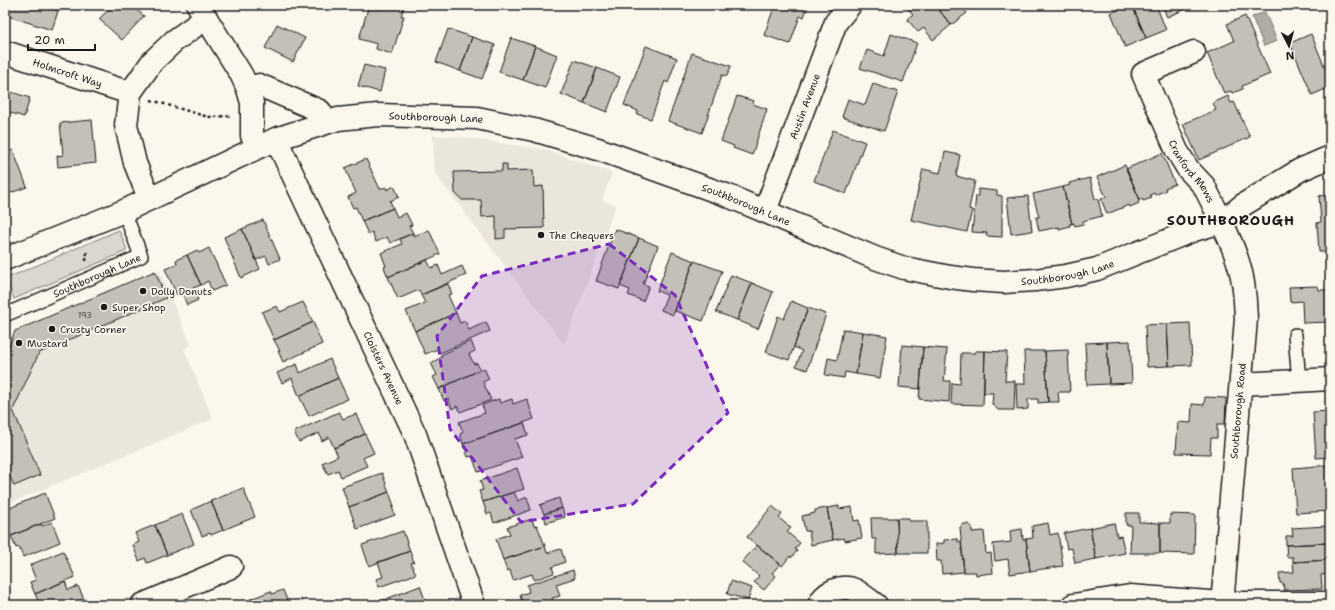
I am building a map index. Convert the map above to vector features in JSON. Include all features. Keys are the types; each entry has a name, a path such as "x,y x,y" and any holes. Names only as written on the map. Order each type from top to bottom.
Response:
{"street":[{"name":"Austin Avenue","path":"765,211 836,22 850,5"},
{"name":"Cloisters Avenue","path":"202,12 241,74 248,88 252,103 252,136 267,143 415,434 474,605"},
{"path":"151,198 145,188 135,163 126,125 130,93 152,62 202,12"},
{"name":"Holmcroft Way","path":"5,52 130,93"},
{"name":"Cranford Mews","path":"1194,52 1143,74 1177,150 1188,169 1204,186 1222,222"},
{"path":"248,88 259,85 320,111 325,122"},
{"name":"Southborough Lane","path":"5,259 124,211 267,143 325,122 338,119 378,115 411,115 484,120 534,130 598,149 697,184 875,258 904,268 957,278 1004,282 1059,278 1097,270 1194,230 1222,222 1243,206 1300,170 1330,158"},
{"name":"Southborough Road","path":"1222,222 1231,242 1240,269 1245,292 1246,319 1222,604"},
{"path":"1241,384 1330,379"},
{"path":"142,605 231,567"},
{"path":"819,605 826,594 834,590 846,588 855,590 876,605"},
{"path":"1073,605 1130,596 1222,604 1330,603"}],"lane":[{"name":"Southborough Lane","path":"6,312 141,256 124,211"},
{"path":"1295,335 1299,380"}],"path":[{"path":"130,93 208,117 252,116"}],"highlighted area":[{"path":"609,244 675,295 728,413 633,504 521,522 450,429 437,336 482,276"}],"shaded area":[{"path":"1265,12 1277,41 1264,46 1252,17"},
{"path":"433,135 460,137 546,150 612,173 602,200 616,205 564,344 434,172"},
{"path":"119,230 126,247 126,251 14,299 5,279"},
{"path":"159,270 191,345 184,349 213,419 5,505 5,356 15,331"}],"building":[{"path":"5,5 38,5 58,11 52,30 5,15"},
{"path":"113,5 131,5 144,16 122,40 99,19"},
{"path":"369,5 379,9 380,5 398,5 404,7 401,16 404,16 392,54 376,49 377,44 359,39"},
{"path":"775,5 808,5 804,17 800,16 790,44 764,35"},
{"path":"913,5 935,5 951,25 933,40 924,28 918,32 907,19 913,14 908,9"},
{"path":"935,5 960,5 967,13 951,25"},
{"path":"1132,5 1146,38 1125,47 1111,13"},
{"path":"1132,5 1156,5 1166,30 1146,38"},
{"path":"1162,5 1187,5 1188,8 1167,17"},
{"path":"1245,16 1270,74 1242,86 1243,89 1232,93 1231,91 1224,93 1207,53 1234,41 1227,24"},
{"path":"277,24 305,38 293,62 265,48"},
{"path":"448,29 472,37 460,71 436,62"},
{"path":"891,34 917,43 903,82 860,68 867,50 884,56"},
{"path":"1311,34 1330,80 1330,87 1312,95 1290,43"},
{"path":"472,37 495,45 482,79 460,71"},
{"path":"511,38 535,46 523,80 499,72"},
{"path":"535,46 557,55 545,88 523,80"},
{"path":"646,46 677,58 668,83 665,81 651,119 637,114 638,111 624,105"},
{"path":"692,53 731,66 727,76 722,75 702,133 668,121"},
{"path":"574,60 597,68 584,103 561,94"},
{"path":"364,65 385,70 380,92 358,86"},
{"path":"597,68 620,77 607,112 584,103"},
{"path":"873,84 898,92 884,131 842,117 848,99 865,105"},
{"path":"5,90 30,98 24,117 5,111"},
{"path":"737,96 754,101 753,104 767,109 752,155 733,148 734,146 721,141"},
{"path":"1228,96 1231,103 1234,102 1250,137 1199,160 1183,124 1216,110 1213,103"},
{"path":"92,120 96,163 58,167 57,156 63,155 60,123"},
{"path":"833,130 865,142 846,194 814,181"},
{"path":"13,150 27,187 5,195 5,153"},
{"path":"945,152 960,155 956,176 975,181 969,209 972,210 967,232 911,220 923,169 940,173"},
{"path":"1162,153 1175,184 1165,188 1166,190 1155,195 1154,193 1150,195 1152,198 1143,201 1142,199 1140,200 1126,169"},
{"path":"366,159 380,189 386,187 387,190 394,186 399,197 390,201 393,208 362,221 356,207 353,208 348,197 356,193 345,168"},
{"name":"The Chequers","path":"502,164 507,164 507,171 533,170 534,187 543,186 544,228 505,229 505,238 496,239 496,216 482,217 481,200 462,200 455,193 454,172 502,171"},
{"path":"1125,165 1140,200 1138,201 1139,203 1130,207 1129,205 1107,214 1101,199 1106,197 1097,177"},
{"path":"1090,178 1095,199 1098,199 1102,216 1083,221 1083,224 1075,226 1074,223 1072,224 1063,187 1070,185 1069,183"},
{"path":"1063,187 1072,224 1059,229 1059,227 1039,231 1036,217 1039,217 1033,194"},
{"path":"978,189 997,191 997,195 1002,196 1002,237 986,236 987,233 972,232"},
{"path":"1330,195 1330,252 1319,252 1317,223 1321,222 1319,196"},
{"path":"1028,196 1032,231 1011,234 1007,198"},
{"path":"393,208 397,217 406,213 412,225 409,226 413,233 390,243 387,237 376,242 372,232 368,234 362,221"},
{"path":"263,220 280,259 269,264 266,256 256,260 242,229"},
{"path":"242,229 260,269 241,278 224,237"},
{"path":"615,229 639,238 619,289 596,281"},
{"path":"429,230 440,254 388,277 381,253 402,244 400,239 413,233 414,236"},
{"path":"639,238 658,246 643,284 649,286 643,301 628,295 630,290 620,286"},
{"path":"209,248 226,285 212,291 208,281 201,285 187,255 197,250 199,253"},
{"path":"672,252 694,261 673,315 661,310 667,295 657,291"},
{"path":"187,255 201,285 193,288 198,300 187,305 182,293 177,295 165,269 177,264 176,260"},
{"path":"427,260 431,268 438,265 442,275 462,266 466,275 421,295 419,290 398,299 388,277"},
{"path":"694,261 722,271 703,321 675,311"},
{"path":"155,271 166,298 39,353 13,410 40,475 14,486 5,465 5,356 15,331"},
{"path":"731,275 752,283 737,320 716,312"},
{"path":"752,283 773,292 758,329 737,320"},
{"path":"448,284 452,294 448,295 456,313 415,331 406,311 425,303 421,295"},
{"path":"1318,286 1319,290 1330,290 1330,322 1303,323 1302,301 1290,302 1289,287"},
{"path":"791,301 808,308 789,360 766,352 778,316 784,319"},
{"path":"303,302 313,322 274,340 262,312 277,306 280,312"},
{"path":"808,308 826,314 807,370 796,366 802,351 794,347"},
{"path":"456,313 460,323 465,321 469,330 486,322 490,331 440,353 438,349 425,354 415,331"},
{"path":"313,322 322,344 283,362 278,351 280,351 274,340"},
{"path":"1190,323 1192,365 1169,366 1167,324"},
{"path":"1167,324 1169,366 1147,367 1145,325"},
{"path":"843,329 863,332 856,374 845,372 844,378 825,375 828,358 837,360"},
{"path":"863,332 887,336 880,378 856,374"},
{"path":"471,341 475,351 469,354 474,364 477,363 480,370 439,389 433,377 437,375 431,363 442,357 441,355"},
{"path":"1130,341 1132,383 1109,384 1107,342"},
{"path":"1107,342 1109,384 1087,385 1085,343"},
{"path":"902,345 923,347 920,389 899,387"},
{"path":"923,347 947,349 944,381 950,381 949,402 919,399"},
{"path":"1068,350 1070,392 1058,392 1059,402 1048,402 1045,351"},
{"path":"975,351 985,351 983,405 951,404 952,383 960,384 961,353 975,353"},
{"path":"985,351 1007,352 1005,381 1015,381 1014,410 998,410 992,404 993,393 984,393"},
{"path":"1024,351 1045,351 1048,402 1038,403 1038,399 1028,399 1028,409 1017,410 1016,384 1025,384"},
{"path":"330,359 338,378 299,396 292,378 282,383 277,373 297,364 300,373"},
{"path":"484,368 489,379 483,382 491,400 460,412 457,406 452,409 448,399 444,401 439,389"},
{"path":"338,378 348,399 309,416 299,396"},
{"path":"1205,397 1226,398 1225,424 1217,424 1217,438 1211,438 1210,454 1176,453 1178,422 1191,423 1192,404 1204,405"},
{"path":"499,399 500,403 512,399 513,404 527,399 534,419 463,444 460,434 463,432 459,422 485,413 482,405"},
{"path":"1330,411 1330,457 1316,458 1313,412"},
{"path":"339,412 343,419 356,414 365,434 334,448 329,437 322,441 319,433 299,442 294,432"},
{"path":"524,423 528,435 515,439 522,457 478,472 472,456 468,457 463,444"},
{"path":"365,434 374,453 363,458 367,466 341,477 338,470 328,474 322,463 338,456 334,448"},
{"path":"1330,465 1330,511 1296,513 1293,468"},
{"path":"517,468 524,489 483,502 479,491 483,490 480,481"},
{"path":"382,473 389,492 349,507 342,487"},
{"path":"243,488 255,517 223,530 211,501"},
{"path":"389,492 394,506 392,507 395,515 357,529 349,507"},
{"path":"514,492 518,501 527,497 531,510 494,523 491,513 487,514 483,502"},
{"path":"45,493 55,518 11,536 6,525 9,524 5,510"},
{"path":"559,498 562,508 544,514 540,505"},
{"path":"211,501 223,530 211,535 210,533 202,536 191,510"},
{"path":"772,506 782,514 779,518 791,528 787,532 800,543 795,549 797,551 791,558 790,556 782,566 747,537"},
{"path":"839,506 839,509 852,507 854,521 859,520 862,538 845,541 844,538 833,540 827,508"},
{"path":"562,508 565,517 546,523 544,514"},
{"path":"827,508 833,540 811,545 809,531 805,531 802,516 815,513 815,510"},
{"path":"1126,513 1139,513 1139,522 1160,523 1160,553 1130,553 1131,525 1126,525"},
{"path":"182,514 194,544 167,555 155,525"},
{"path":"1170,514 1195,515 1194,554 1160,553 1160,523 1170,523"},
{"path":"871,518 897,518 898,553 876,554 876,539 872,539"},
{"path":"897,518 909,518 909,521 927,521 927,553 898,553"},
{"path":"532,519 534,526 537,525 545,546 503,560 496,539 510,534 507,527"},
{"path":"52,522 60,542 23,557 19,547 16,548 11,536 41,524 42,526"},
{"path":"1048,523 1050,535 1058,533 1063,566 1030,571 1026,539 1033,538 1032,526"},
{"path":"1114,523 1117,537 1121,536 1125,553 1096,559 1090,528"},
{"path":"963,524 968,524 972,527 972,532 984,531 986,554 991,553 993,573 976,575 976,572 964,572 960,527"},
{"path":"155,525 167,555 147,563 145,558 139,561 133,545 139,542 135,533"},
{"path":"1327,526 1328,543 1286,545 1286,536 1293,536 1292,528"},
{"path":"1090,528 1096,559 1075,563 1072,548 1067,549 1064,533"},
{"path":"1022,529 1023,540 1026,539 1030,571 1010,574 1008,559 995,561 993,544 1011,542 1010,531"},
{"path":"403,531 410,551 369,566 362,545"},
{"path":"958,539 958,542 961,542 964,572 942,574 941,561 937,561 936,544 944,543 944,540"},
{"path":"1328,543 1329,560 1293,562 1293,557 1287,557 1286,545"},
{"path":"757,545 780,564 772,573 776,576 764,590 754,582 759,576 742,562"},
{"path":"545,546 547,553 561,549 565,562 552,567 554,573 534,580 532,574 513,580 510,570 507,571 503,560"},
{"path":"63,551 75,577 35,594 30,582 36,580 30,565"},
{"path":"410,551 414,562 411,563 416,574 379,587 376,579 383,577 378,562"},
{"path":"1329,560 1329,574 1321,575 1322,589 1284,590 1283,583 1280,583 1279,573 1294,572 1293,562"},
{"path":"573,570 575,578 556,584 560,596 552,598 555,605 523,605 520,595 529,592 527,585"},
{"path":"65,581 68,590 78,586 84,599 68,605 43,605 43,603 40,605 35,594"},
{"path":"731,581 752,588 748,600 727,594"},
{"path":"420,586 427,605 383,605 381,601"},
{"path":"283,590 289,605 255,605 253,598 271,591 272,594"},
{"path":"253,598 255,605 239,605 239,604"}],"place":[{"name":"The Chequers","path":"541,235"},
{"name":"Dolly Donuts","path":"143,291"},
{"name":"Super Shop","path":"104,307"},
{"name":"Crusty Corner","path":"52,329"},
{"name":"Mustard","path":"19,343"}],"district":[{"name":"SOUTHBOROUGH","path":"1231,220"}]}
